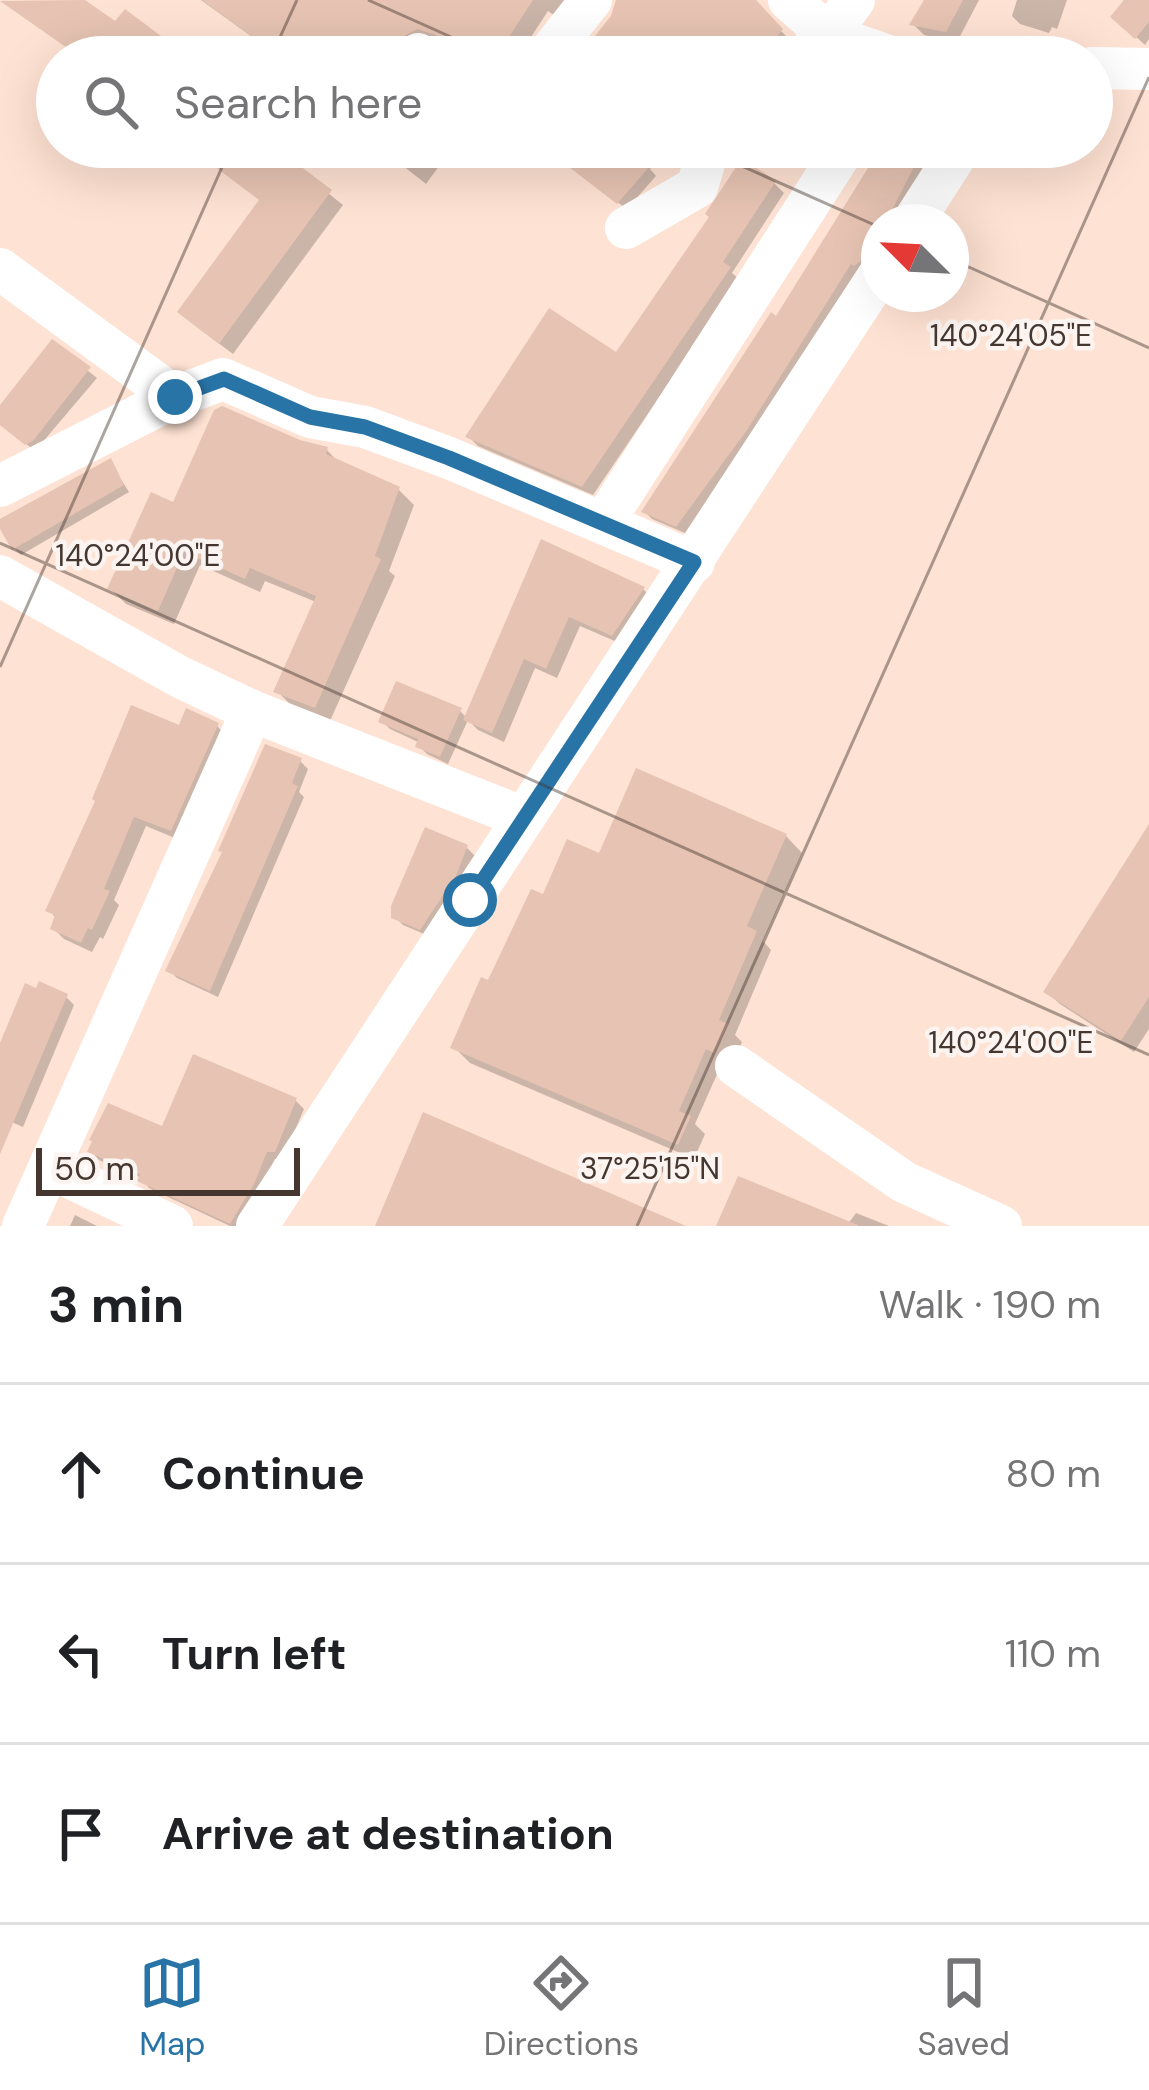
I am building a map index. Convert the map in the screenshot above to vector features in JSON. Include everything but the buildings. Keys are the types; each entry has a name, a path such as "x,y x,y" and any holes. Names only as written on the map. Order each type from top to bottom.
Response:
{"street":[{"path":"563,36 591,0"},
{"path":"789,0 809,36"},
{"path":"823,36 854,0"},
{"path":"1113,68 1149,69"},
{"path":"626,228 697,188 703,168"},
{"path":"603,523 831,168"},
{"path":"925,204 948,168"},
{"path":"0,269 175,397"},
{"path":"257,1226 861,303"},
{"path":"0,486 175,397 224,379 310,417 365,427 449,458 694,562"},
{"path":"0,576 180,677 252,711 505,810"},
{"path":"22,1226 252,711"},
{"path":"736,1066 904,1182 1001,1226"},
{"path":"50,1168 172,1226"}],"route":[{"path":"175,397 224,379 310,417 365,427 449,458 694,562 470,900"}]}
